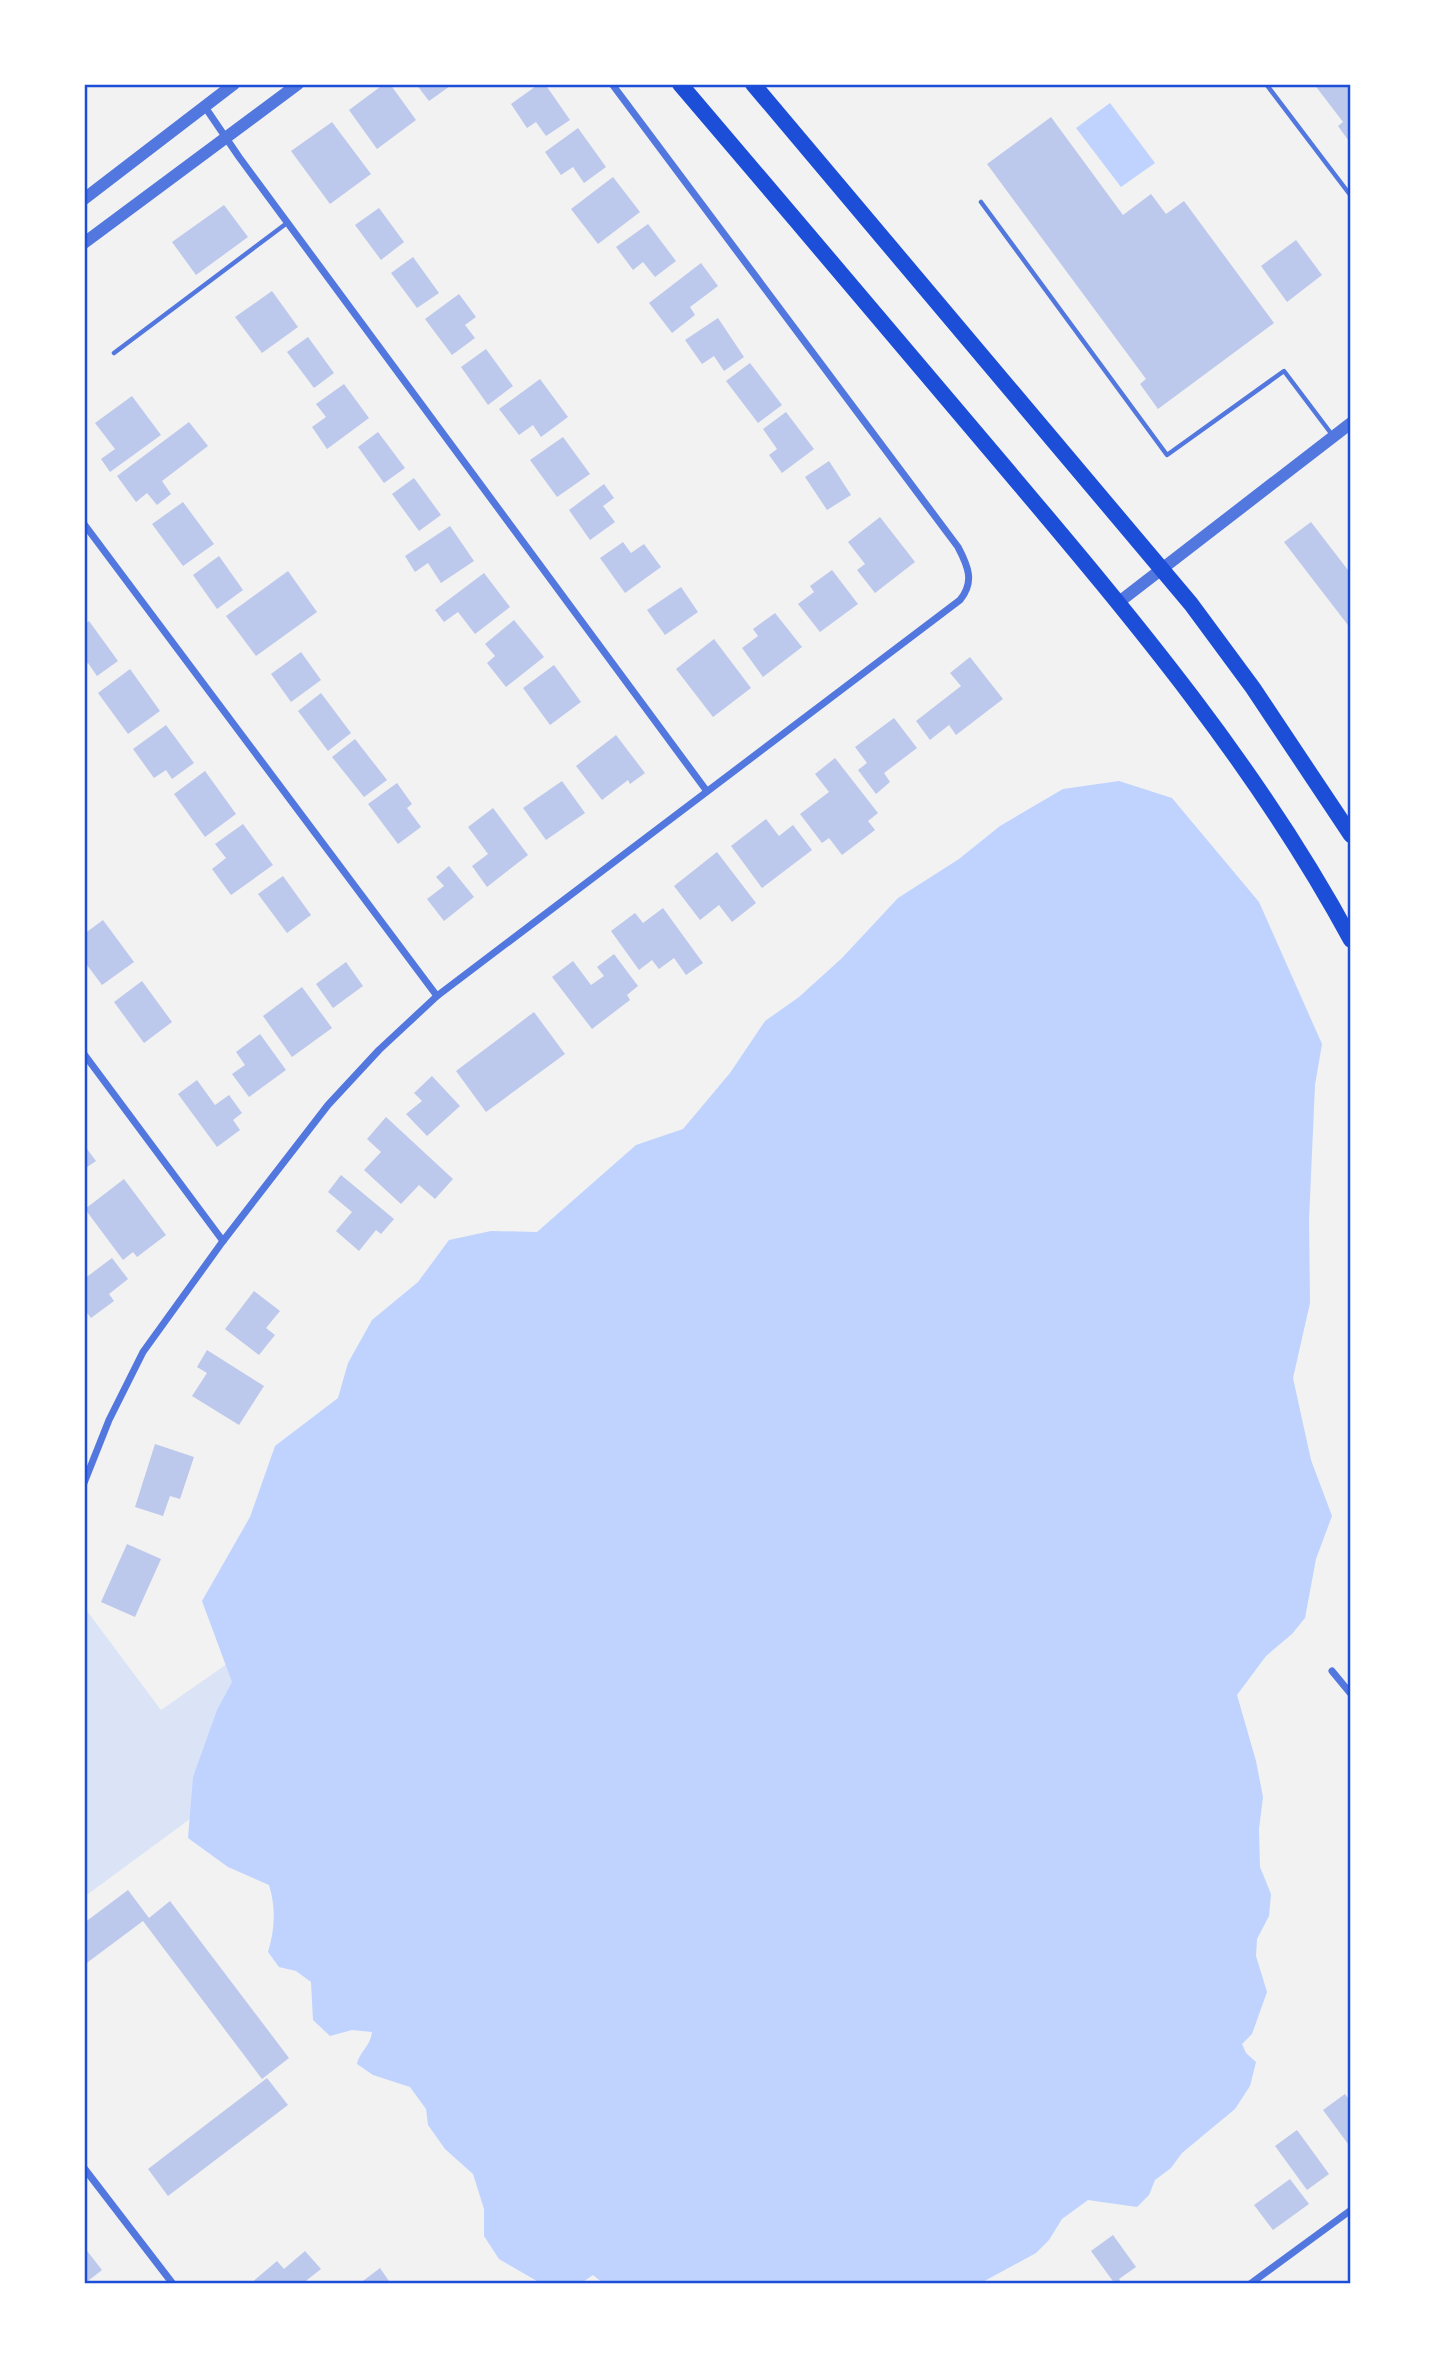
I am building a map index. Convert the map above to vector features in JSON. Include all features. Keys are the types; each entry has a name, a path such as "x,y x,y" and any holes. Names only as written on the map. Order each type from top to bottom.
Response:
{"main road":[{"path":"680,84 1119,603 1215,726 1305,862 1351,940"},
{"path":"753,84 1161,569 1254,688 1351,835"}],"street":[{"path":"84,199 234,84"},
{"path":"84,243 298,84"},
{"path":"84,1483 109,1420 143,1352 223,1241 328,1105 379,1050 437,996 960,600 966,592 970,581 967,564 958,547 612,84"},
{"path":"205,107 287,223 706,790"},
{"path":"1119,603 1351,423"},
{"path":"84,524 437,996"},
{"path":"84,1054 223,1241"},
{"path":"1332,1671 1351,1694"},
{"path":"84,2168 173,2284"},
{"path":"1250,2284 1351,2210"}],"lane":[{"path":"1266,84 1351,196"},
{"path":"981,202 1167,455 1284,371 1334,436"},
{"path":"114,353 287,223"}],"shaded area":[{"path":"84,1607 161,1710 291,1619 277,1755 84,1897"}],"water":[{"path":"1110,103 1155,163 1121,187 1076,128"},
{"path":"1119,781 1172,798 1259,902 1322,1044 1315,1085 1309,1220 1310,1303 1293,1378 1311,1460 1332,1516 1316,1559 1305,1618 1292,1634 1266,1656 1237,1695 1256,1761 1263,1797 1259,1829 1260,1867 1271,1894 1269,1916 1257,1939 1256,1956 1267,1992 1252,2034 1242,2044 1246,2053 1256,2062 1250,2086 1235,2109 1182,2153 1171,2168 1155,2180 1149,2195 1137,2207 1088,2200 1062,2219 1049,2240 1036,2253 979,2284 604,2284 593,2275 580,2284 542,2284 499,2259 484,2236 484,2209 473,2174 445,2149 428,2125 426,2109 410,2087 373,2075 357,2064 372,2032 352,2030 330,2036 313,2020 311,1982 296,1971 279,1967 268,1952 274,1918 269,1885 228,1867 188,1838 193,1777 217,1710 232,1682 202,1601 250,1517 275,1446 338,1398 348,1363 372,1320 418,1282 449,1240 491,1231 537,1232 636,1145 683,1129 730,1073 765,1021 799,997 842,958 898,898 959,859 1000,826 1063,789"}],"building":[{"path":"384,84 390,84 416,120 377,149 349,110"},
{"path":"416,84 453,84 429,101"},
{"path":"539,84 545,84 570,120 546,136 536,122 527,128 511,104"},
{"path":"1314,84 1351,84 1351,144 1338,126 1343,122"},
{"path":"1051,117 1123,215 1151,194 1166,214 1184,201 1274,323 1158,409 1140,384 1146,379 987,164"},
{"path":"332,122 371,174 330,204 291,151"},
{"path":"578,128 606,167 584,183 573,167 561,175 545,152"},
{"path":"613,177 640,212 598,244 571,209"},
{"path":"224,205 248,237 196,275 172,242"},
{"path":"379,208 404,242 381,260 355,225"},
{"path":"648,224 676,261 655,277 643,262 633,270 616,247"},
{"path":"1296,240 1322,275 1287,302 1261,266"},
{"path":"413,257 439,293 417,308 391,273"},
{"path":"701,263 718,286 690,307 695,315 672,333 649,303"},
{"path":"272,291 298,327 262,353 235,317"},
{"path":"459,294 476,317 465,325 475,338 452,355 425,319"},
{"path":"718,318 744,357 724,371 714,356 702,364 685,340"},
{"path":"308,337 334,373 314,388 287,352"},
{"path":"486,349 513,386 488,405 461,367"},
{"path":"750,363 782,405 758,423 726,381"},
{"path":"540,379 568,417 541,437 533,425 519,435 499,409"},
{"path":"344,384 369,418 327,449 312,427 326,417 316,404"},
{"path":"132,396 161,435 110,472 101,459 115,449 95,423"},
{"path":"786,412 814,449 782,473 769,455 777,449 763,429"},
{"path":"189,422 208,446 162,481 171,494 157,505 147,493 136,502 117,476"},
{"path":"378,432 405,468 384,483 358,447"},
{"path":"563,437 590,474 557,497 530,460"},
{"path":"829,461 851,495 827,510 805,477"},
{"path":"414,478 441,515 419,531 392,494"},
{"path":"604,484 614,498 603,506 615,522 590,540 569,510"},
{"path":"183,502 214,544 183,566 152,524"},
{"path":"880,517 915,562 875,593 857,570 865,564 848,542"},
{"path":"1311,522 1351,574 1351,629 1284,542"},
{"path":"450,526 474,561 441,583 428,563 415,572 405,556"},
{"path":"623,542 631,553 644,544 661,567 625,593 600,558"},
{"path":"219,556 243,590 217,609 193,575"},
{"path":"832,570 858,604 820,632 798,604 814,592 810,586"},
{"path":"288,571 317,612 256,656 226,616"},
{"path":"484,573 510,607 475,634 458,612 444,622 435,610"},
{"path":"681,587 698,612 665,635 647,610"},
{"path":"775,613 802,647 763,677 742,648 758,636 753,629"},
{"path":"514,620 544,657 506,687 487,663 495,656 485,644"},
{"path":"89,621 118,661 97,676 88,663 84,666 84,625"},
{"path":"714,639 751,688 713,717 676,669"},
{"path":"301,652 321,680 291,702 271,674"},
{"path":"970,657 1003,699 956,735 949,725 930,740 916,721 961,686 950,673"},
{"path":"554,665 581,702 550,725 523,688"},
{"path":"130,669 160,711 128,734 98,693"},
{"path":"321,693 351,733 328,751 298,711"},
{"path":"894,718 917,748 884,773 890,782 876,794 858,770 867,763 855,747"},
{"path":"166,725 194,763 172,779 166,770 154,778 133,749"},
{"path":"616,735 645,773 630,784 628,780 602,800 576,766"},
{"path":"355,739 387,780 364,797 332,757"},
{"path":"835,758 878,813 868,821 875,830 842,855 829,838 822,843 800,814 829,792 815,774"},
{"path":"205,771 236,814 205,837 174,794"},
{"path":"562,781 585,813 546,840 523,808"},
{"path":"397,783 412,804 407,808 421,827 398,844 368,804"},
{"path":"493,808 528,855 487,887 472,866 488,854 468,827"},
{"path":"766,819 779,836 793,825 812,850 762,888 731,846"},
{"path":"243,824 273,865 231,895 212,869 226,858 215,844"},
{"path":"717,852 756,903 732,922 719,905 700,920 674,886"},
{"path":"449,866 474,897 444,921 427,899 444,886 436,877"},
{"path":"283,876 311,915 287,933 258,894"},
{"path":"663,908 703,963 686,975 674,958 659,969 652,960 639,970 611,931 635,913 643,923"},
{"path":"103,920 134,962 102,985 84,961 84,934"},
{"path":"614,954 638,986 627,995 630,1000 592,1029 552,977 573,961 591,985 604,976 597,967"},
{"path":"346,962 363,986 333,1008 316,984"},
{"path":"142,981 172,1022 144,1043 114,1002"},
{"path":"302,987 332,1028 292,1057 263,1016"},
{"path":"534,1012 565,1054 486,1112 456,1071"},
{"path":"260,1034 286,1070 249,1097 232,1074 245,1065 236,1052"},
{"path":"432,1076 460,1106 427,1136 406,1114 422,1101 414,1093"},
{"path":"197,1080 215,1105 229,1095 242,1113 233,1120 240,1130 217,1147 178,1094"},
{"path":"386,1117 453,1179 435,1199 419,1185 401,1204 364,1170 381,1152 367,1139"},
{"path":"84,1145 96,1161 84,1169"},
{"path":"341,1175 394,1219 381,1234 376,1230 359,1251 336,1231 352,1212 328,1192"},
{"path":"124,1179 166,1235 137,1257 133,1252 123,1260 85,1209"},
{"path":"112,1258 128,1279 109,1294 114,1301 91,1318 84,1309 84,1279"},
{"path":"254,1291 280,1311 266,1328 275,1335 259,1355 225,1329"},
{"path":"207,1350 264,1386 239,1425 192,1396 207,1373 197,1367"},
{"path":"155,1444 194,1457 180,1499 170,1496 163,1516 135,1507"},
{"path":"127,1544 161,1559 135,1617 101,1602"},
{"path":"128,1890 149,1918 170,1901 289,2058 262,2079 143,1921 84,1965 84,1923"},
{"path":"267,2078 288,2105 168,2196 148,2169"},
{"path":"1345,2094 1351,2102 1351,2148 1323,2110"},
{"path":"1297,2130 1329,2174 1307,2190 1275,2146"},
{"path":"1290,2179 1309,2204 1273,2230 1254,2205"},
{"path":"1113,2235 1136,2267 1119,2279 1123,2284 1115,2284 1091,2251"},
{"path":"84,2247 102,2270 84,2284"},
{"path":"305,2251 321,2269 302,2284 250,2284 277,2261 284,2269"},
{"path":"380,2268 391,2284 359,2284"}]}
